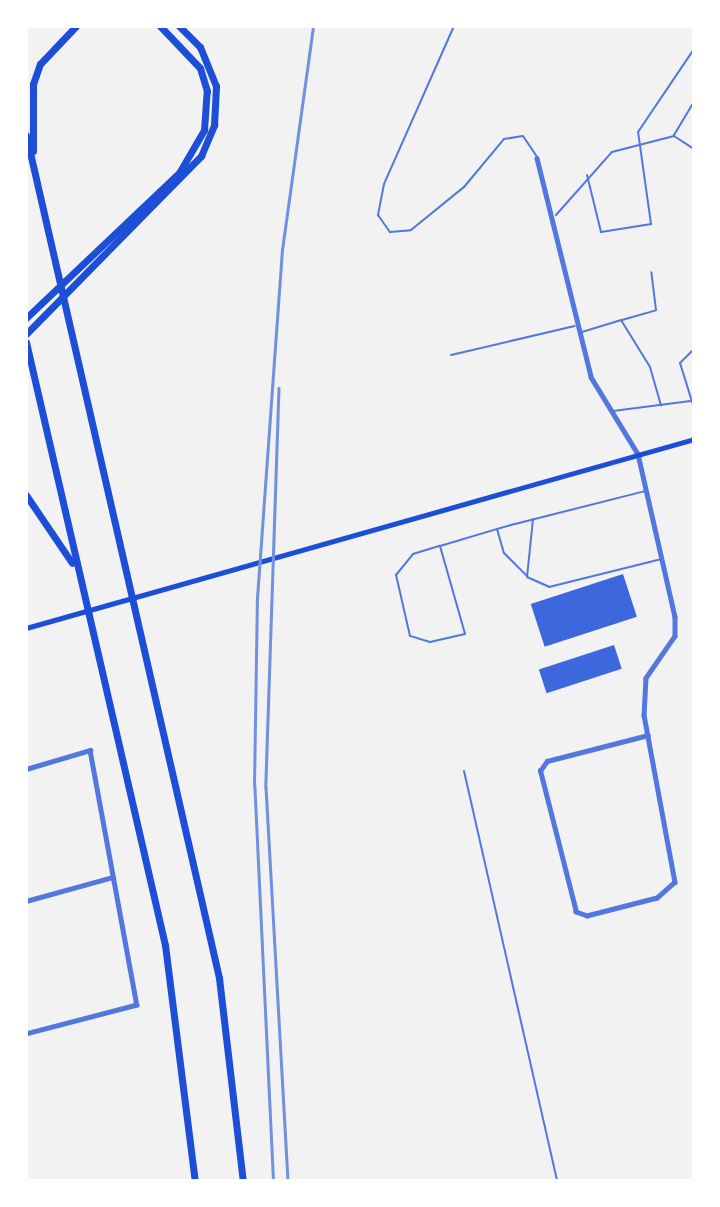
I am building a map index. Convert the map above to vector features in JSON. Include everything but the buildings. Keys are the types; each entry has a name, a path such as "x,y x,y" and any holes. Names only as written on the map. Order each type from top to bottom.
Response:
{"highway":[{"path":"33,163 37,74 51,47 76,26"},
{"path":"26,318 179,173 204,130 207,90 200,68 160,26"},
{"path":"26,334 87,277 186,176 208,140 216,86 200,47 179,26"},
{"path":"26,135 219,978 243,1181"},
{"path":"26,342 76,571 164,945 195,1181"},
{"path":"26,495 53,527 76,571"}],"main road":[{"path":"26,628 694,439"}],"street":[{"path":"537,158 556,215 591,377 638,454 662,559 675,636 646,678 648,735 675,882 657,898 587,916 576,912 540,771 547,761 648,735"},
{"path":"26,769 90,750 136,1005 26,1034"},
{"path":"26,901 113,877"}],"lane":[{"path":"454,26 384,184 378,215 390,232 411,230 464,187 504,139 523,136 537,158"},
{"path":"587,175 601,232 651,224 636,146 638,132 694,49"},
{"path":"556,215 587,175 612,152 674,136 694,102"},
{"path":"674,136 694,149"},
{"path":"581,332 656,310 651,272"},
{"path":"621,320 650,367 661,405"},
{"path":"451,355 580,325"},
{"path":"694,349 680,363 694,408"},
{"path":"612,411 690,401"},
{"path":"440,546 465,634 430,642 410,636 396,575 412,554 533,519 646,491"},
{"path":"527,576 533,519"},
{"path":"497,529 504,553 527,576 549,587 662,559"},
{"path":"464,771 557,1181"}],"railway":[{"path":"273,1181 254,785 257,598 282,250 313,26"},
{"path":"279,388 266,787 288,1181"}]}
